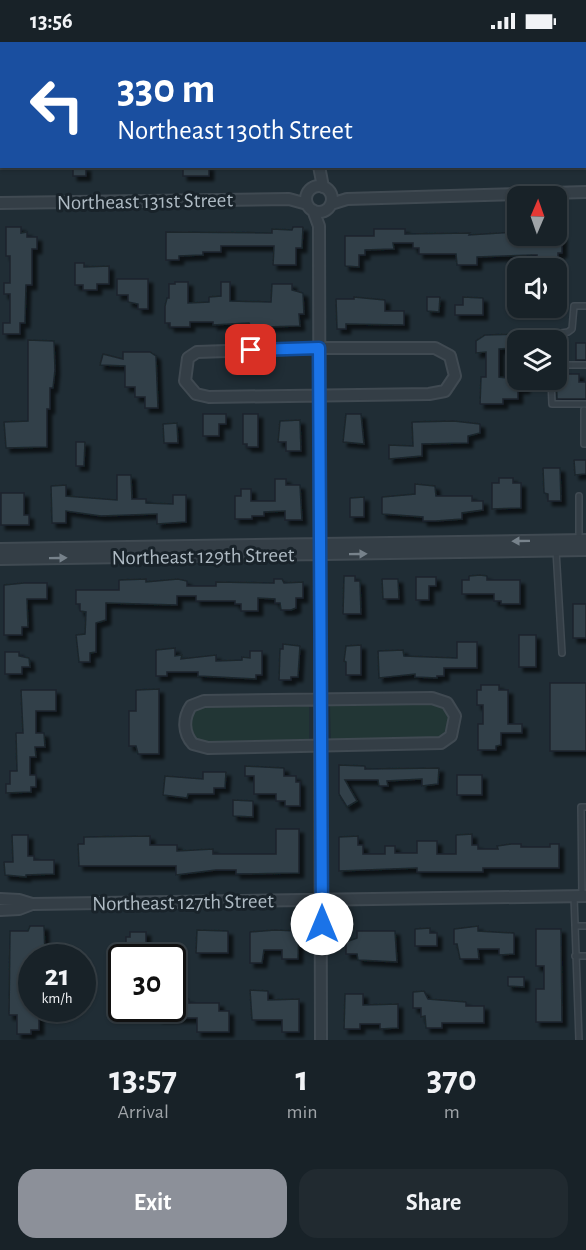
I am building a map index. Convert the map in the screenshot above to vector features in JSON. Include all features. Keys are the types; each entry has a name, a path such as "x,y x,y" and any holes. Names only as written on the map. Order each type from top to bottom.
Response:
{"street":[{"path":"319,170 318,190 310,207 319,226"},
{"path":"318,190 346,198 586,192"},
{"path":"318,190 328,207"},
{"name":"Northeast 131st Street","path":"0,204 289,199 318,190"},
{"path":"321,1040 319,226 328,207 346,198"},
{"name":"Northeast 131st Street","path":"289,199 310,207 328,207"},
{"path":"319,348 435,348 450,356 455,372 450,387 438,393 320,395 202,396 187,386 184,374 188,358 197,352 319,348"},
{"name":"Northeast 129th Street","path":"556,546 583,540"},
{"name":"Northeast 129th Street","path":"0,549 556,546 586,550"},
{"name":"Northeast 129th Street","path":"0,559 320,549"},
{"path":"320,699 440,700 452,708 455,724 451,736 441,743 321,746 200,747 188,738 185,731 187,712 197,702 320,699"},
{"name":"Northeast 127th Street","path":"0,899 19,900 32,904 581,896"},
{"name":"Northeast 127th Street","path":"0,910 19,909 32,904"}],"lane":[{"path":"586,306 574,306 572,329 561,333 561,365 586,364"},
{"path":"551,390 552,404 585,407 584,444 586,444"},
{"path":"579,496 583,540"},
{"path":"556,546 562,653"},
{"path":"579,1040 575,926 581,896 581,807 586,807"},
{"path":"575,926 586,926"},
{"path":"575,956 586,956"}],"green space":[{"path":"431,701 444,709 448,716 447,732 438,740 331,740 330,706 334,704"},
{"path":"199,705 309,705 309,742 204,744 194,741 191,731 190,718"}],"building":[{"path":"73,168 86,168 86,176 73,176"},
{"path":"183,168 209,168 209,176 183,176"},
{"path":"6,227 21,227 21,233 27,232 27,237 37,237 37,249 32,249 32,285 26,285 25,323 20,323 20,334 3,334 3,323 10,323 10,294 4,294 4,283 10,283 10,256 6,256"},
{"path":"293,227 303,227 302,248 296,248 296,265 273,265 274,246 221,246 221,252 203,252 203,255 179,256 179,260 166,260 166,232 272,233 272,229 292,230"},
{"path":"374,229 405,229 405,234 470,233 469,235 507,233 507,246 562,246 562,253 558,253 558,258 537,258 537,255 477,257 477,265 457,265 456,254 419,254 419,248 413,248 413,243 393,243 394,249 365,250 365,255 359,255 359,267 345,266 345,236 374,236"},
{"path":"75,263 84,263 84,267 109,266 109,284 97,284 97,290 83,290 83,285 75,285"},
{"path":"117,279 148,279 148,309 138,309 138,304 128,302 128,295 117,295"},
{"path":"175,282 188,282 188,303 209,302 209,297 221,296 221,282 230,282 230,301 271,302 272,284 292,284 292,290 303,293 304,314 299,314 300,326 267,327 268,330 252,330 249,323 213,325 213,322 190,322 190,327 170,327 170,323 165,323 165,306 169,298 169,284 175,284"},
{"path":"354,297 385,300 385,311 404,311 404,325 346,324 346,329 337,329 336,299 354,299"},
{"path":"427,297 440,297 439,312 427,311"},
{"path":"463,297 483,298 483,315 455,315 455,305 463,305"},
{"path":"507,334 507,349 499,349 499,377 507,378 507,390 518,390 518,399 503,399 503,404 480,404 481,377 486,377 486,352 476,353 476,341 485,335"},
{"path":"28,340 54,341 55,370 53,388 50,388 50,409 47,409 47,447 6,448 4,422 28,421"},
{"path":"576,343 586,343 586,360 576,360"},
{"path":"123,352 150,352 156,356 158,408 145,408 145,397 135,397 135,387 125,387 125,366 100,365 103,354 123,359"},
{"path":"567,374 579,374 579,382 586,382 586,399 557,399 557,390 567,390"},
{"path":"203,414 226,414 226,424 219,424 219,436 203,436"},
{"path":"243,414 258,414 258,447 247,447 247,444 243,444"},
{"path":"346,414 361,414 364,444 343,442"},
{"path":"300,420 301,451 286,451 286,442 278,442 280,421"},
{"path":"454,421 480,424 480,433 468,436 468,443 422,444 422,456 389,459 389,445 413,446 412,422"},
{"path":"177,423 178,443 164,443 163,424"},
{"path":"76,442 85,442 84,466 76,466"},
{"path":"574,460 586,460 586,474 575,475"},
{"path":"543,468 560,468 561,501 548,501 548,494 544,493"},
{"path":"117,475 131,475 132,499 146,499 146,503 173,504 173,495 186,495 186,522 157,524 157,514 101,516 66,511 66,523 52,523 51,486 66,485 66,496 117,500"},
{"path":"499,478 513,478 513,483 521,483 521,508 492,509 492,483 499,483"},
{"path":"275,479 286,479 286,485 300,485 302,520 285,520 285,511 264,512 264,516 252,516 252,519 235,519 235,496 241,496 241,489 251,489 251,501 275,501"},
{"path":"415,484 435,486 436,496 472,496 472,501 483,501 483,510 462,513 462,519 436,521 423,521 423,517 382,514 382,497 415,494"},
{"path":"1,493 24,493 24,515 29,515 29,525 1,525"},
{"path":"364,497 364,517 350,517 350,498"},
{"path":"344,576 355,576 355,581 360,581 361,614 343,614"},
{"path":"469,576 487,576 487,580 520,580 520,604 501,604 501,601 494,601 494,594 462,594 462,580 469,580"},
{"path":"416,577 436,577 436,586 429,586 429,600 416,600"},
{"path":"146,579 146,582 178,579 187,581 187,586 216,586 216,582 274,583 274,579 282,579 284,583 303,582 303,598 296,598 296,608 281,610 280,603 275,603 275,599 258,598 258,611 241,611 241,604 235,604 235,601 196,601 196,596 177,596 177,605 106,603 106,620 96,623 96,652 90,653 90,662 79,662 76,635 85,634 86,612 80,611 80,604 76,604 76,590 119,590 119,580"},
{"path":"382,579 398,579 399,599 383,599"},
{"path":"47,583 47,599 27,599 28,627 22,627 22,635 4,635 4,585"},
{"path":"573,604 586,604 586,638 573,638"},
{"path":"519,635 536,635 536,667 519,667"},
{"path":"457,642 477,642 477,668 444,668 444,676 437,676 437,678 415,677 415,674 379,678 378,651 403,650 404,656 457,658"},
{"path":"283,644 300,646 298,677 291,677 291,680 279,680 280,649 283,649"},
{"path":"361,645 361,675 346,675 346,662 344,661 346,646"},
{"path":"175,648 175,656 182,655 181,659 216,655 216,661 242,660 242,657 250,658 250,651 262,651 262,675 256,675 256,679 198,676 198,672 167,672 167,676 156,676 156,650"},
{"path":"5,652 19,652 19,656 29,658 30,667 22,667 22,674 5,674"},
{"path":"550,683 586,683 586,751 550,751"},
{"path":"481,685 499,685 499,690 508,690 508,724 522,724 522,733 501,733 501,745 496,746 496,750 478,750 478,724 483,724 483,705 477,705 477,690 481,690"},
{"path":"159,689 159,754 138,754 136,746 129,746 129,711 136,711 136,690"},
{"path":"21,690 56,690 56,711 36,711 36,733 44,733 45,747 35,747 36,757 30,757 30,775 36,775 36,787 31,787 31,792 6,793 6,784 10,784 10,771 17,771 16,733 23,733"},
{"path":"339,765 365,766 365,769 439,768 438,784 422,786 422,779 387,781 388,786 379,786 378,780 345,780 357,801 347,807 339,794"},
{"path":"245,766 284,768 284,776 296,776 296,782 300,782 300,806 285,806 285,801 276,801 276,794 254,794 254,776 245,776"},
{"path":"203,772 226,772 225,788 214,788 214,794 188,794 187,798 163,795 165,776 203,779"},
{"path":"457,775 482,775 482,795 457,795"},
{"path":"233,800 253,801 253,817 233,816"},
{"path":"276,829 299,829 299,873 236,874 236,870 216,870 176,875 176,866 79,866 78,844 84,844 84,837 150,836 150,845 177,845 177,851 213,849 213,854 276,854"},
{"path":"472,834 472,845 478,845 478,849 498,849 497,846 511,844 521,844 521,847 550,847 550,844 559,844 559,868 483,868 483,872 417,872 417,868 339,871 339,837 358,836 358,845 363,845 363,854 385,854 385,846 395,846 395,853 417,853 417,841 437,841 437,854 456,854 456,835"},
{"path":"12,835 28,835 28,856 34,856 34,860 54,860 54,874 26,875 26,877 5,875 4,862 13,862"},
{"path":"30,926 44,926 45,944 18,944 18,1022 39,1022 39,1030 31,1030 31,1034 17,1034 17,1015 9,1015 10,931 28,931"},
{"path":"478,926 478,931 514,933 514,954 499,955 499,949 478,949 479,959 460,959 457,944 454,944 454,929"},
{"path":"430,928 430,933 437,933 437,946 415,946 415,929"},
{"path":"536,929 561,929 562,1022 536,1022 536,989 544,989 544,966 536,966"},
{"path":"197,930 228,931 228,953 196,953"},
{"path":"299,931 298,959 282,959 282,950 264,950 262,963 250,963 250,932"},
{"path":"357,931 395,931 397,962 358,960 357,954 346,954 346,942 357,938"},
{"path":"130,932 146,932 146,944 126,944 126,937 130,937"},
{"path":"508,977 524,977 524,987 508,986"},
{"path":"250,990 268,991 268,1000 299,999 299,1032 282,1032 282,1020 252,1020"},
{"path":"424,991 428,999 466,1002 466,1006 484,1006 484,1023 442,1023 442,1028 426,1028 425,1016 421,1017 421,1008 413,1008 413,992"},
{"path":"345,994 363,994 363,1005 398,1004 398,1028 380,1029 380,1024 360,1024 360,1029 344,1029"},
{"path":"186,999 189,999 189,1003 219,1003 219,1011 229,1011 229,1032 197,1032 197,1018 186,1018"}],"route":[{"path":"251,350 319,348 322,924"}]}
